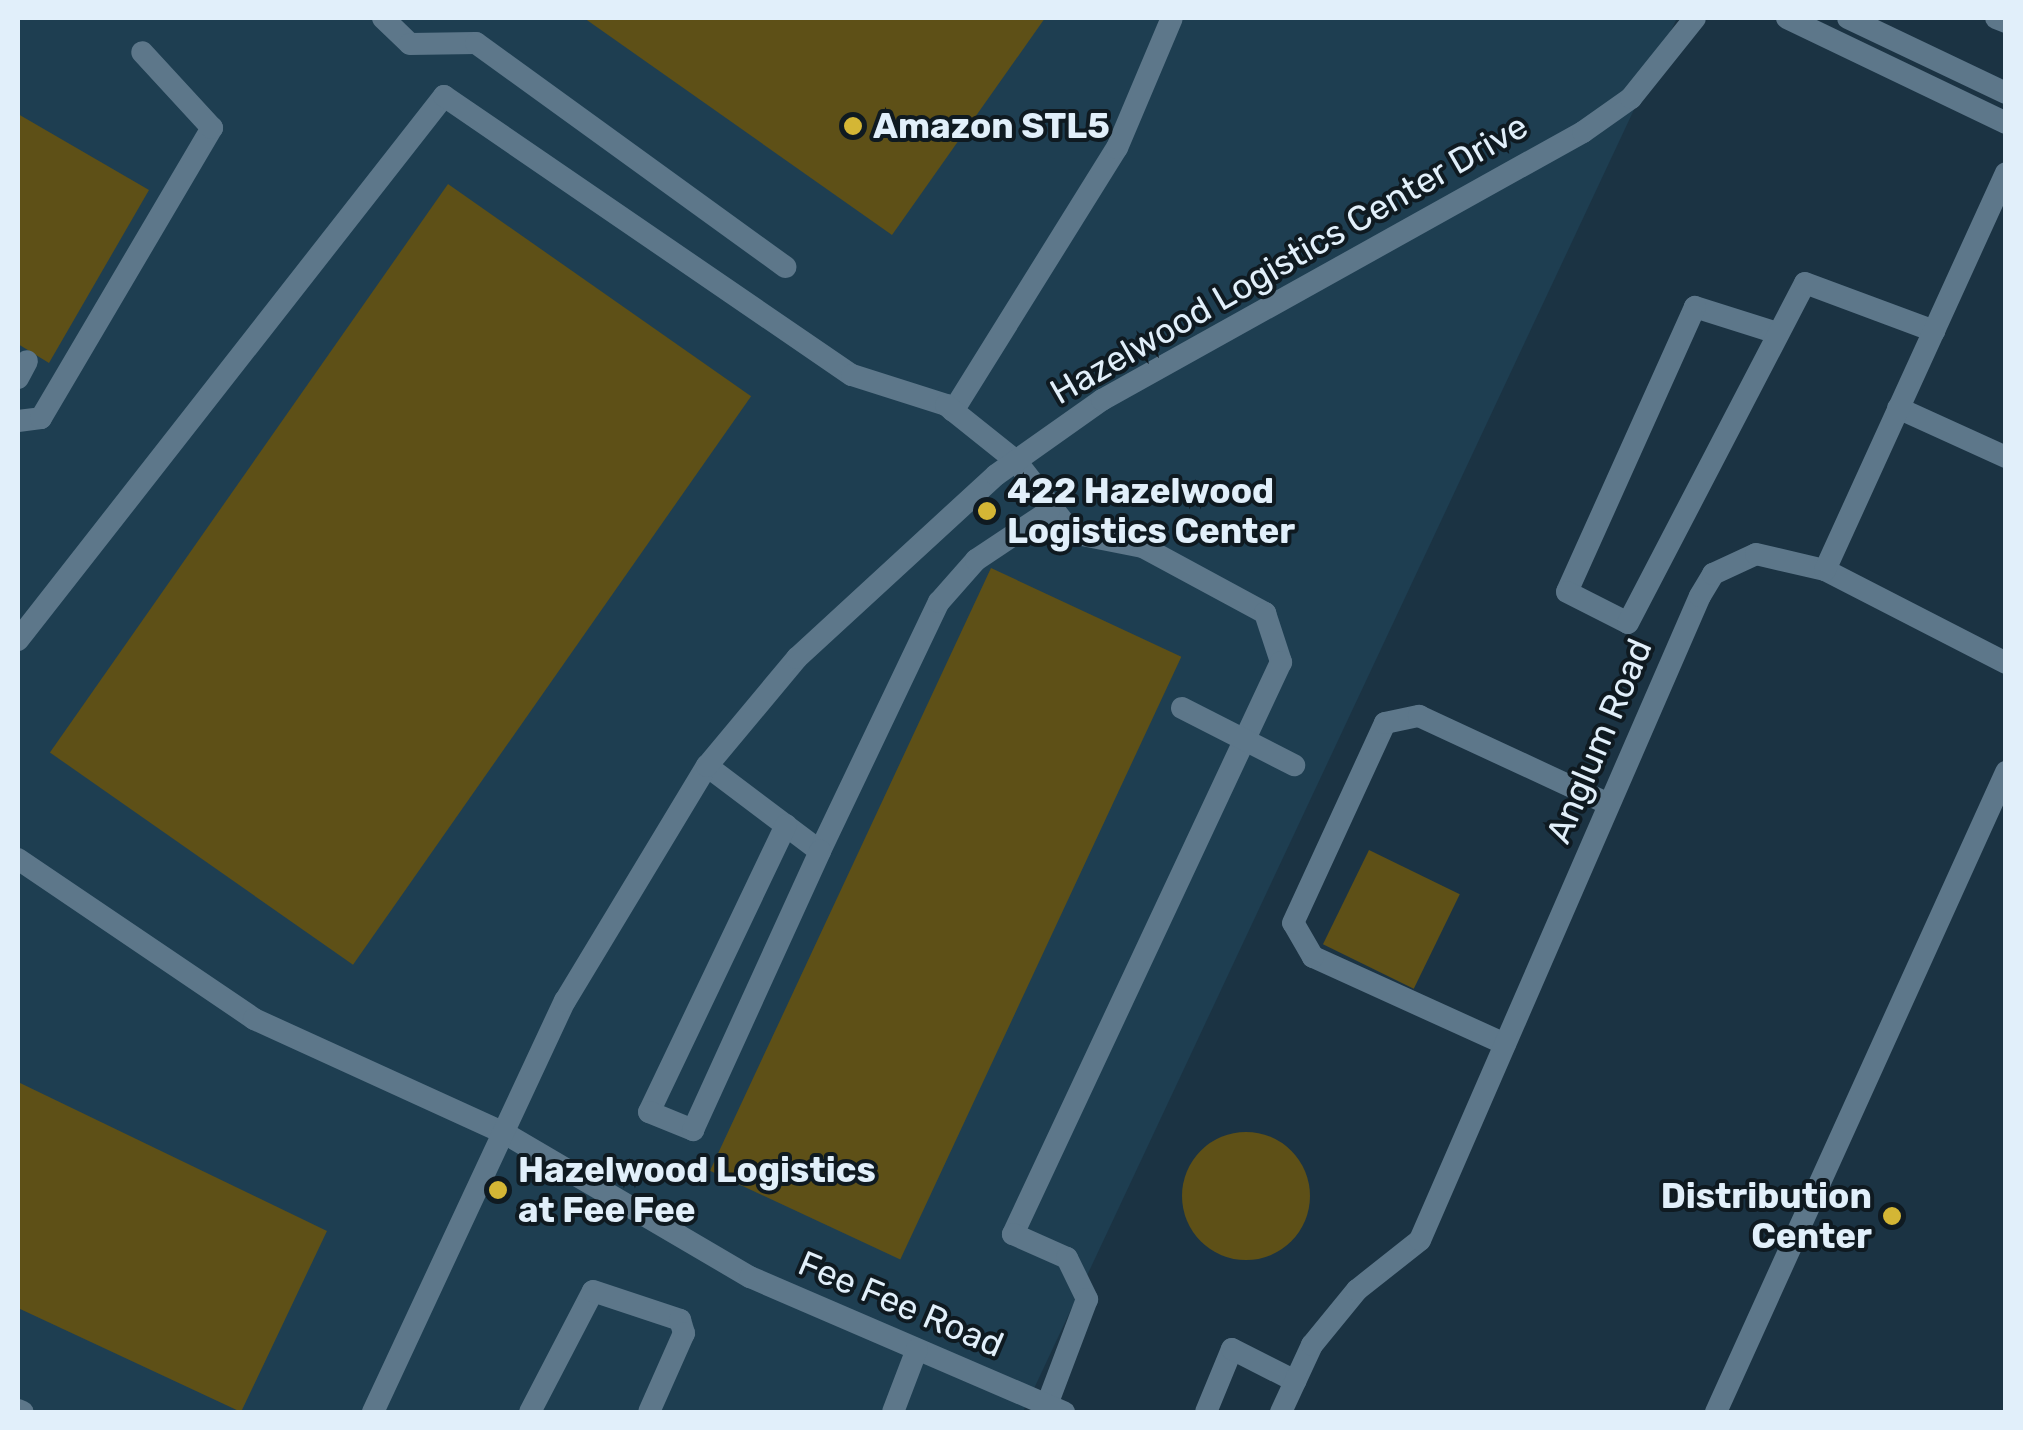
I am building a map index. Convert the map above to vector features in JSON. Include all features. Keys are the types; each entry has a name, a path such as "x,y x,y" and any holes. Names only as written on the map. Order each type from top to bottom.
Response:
{"street":[{"path":"383,18 410,44 476,43 786,267"},
{"path":"953,411 1118,148 1172,18"},
{"name":"Hazelwood Logistics Center Drive","path":"373,1412 565,1001 707,766 890,566 1016,461 1102,400 1583,132 1631,98 1696,18"},
{"path":"1787,18 2006,123"},
{"path":"1848,18 2006,93"},
{"path":"1996,18 2006,22"},
{"path":"18,421 41,418 212,128 142,52"},
{"path":"18,640 444,96 852,375 953,411 1016,461 1048,512 1096,542 1143,546 1265,613 1282,662 1013,1234 1067,1258 1087,1299 1044,1407"},
{"path":"1826,570 2006,173"},
{"path":"1774,332 1694,307 1567,592 1628,623 1774,332 1805,283 1934,331"},
{"path":"1898,408 2006,457"},
{"path":"786,825 650,1112 693,1130 939,602 976,560 1048,512"},
{"name":"Anglum Road","path":"1281,1412 1296,1381 1357,1290 1420,1240 1714,574 1779,553 1826,570 2006,663"},
{"path":"1182,708 1294,765"},
{"path":"1505,1044 1314,957 1293,923 1386,724 1419,716 1610,804"},
{"path":"707,766 820,851"},
{"path":"1716,1412 2006,772"},
{"name":"Fee Fee Road","path":"18,859 254,1019 506,1134 750,1277 1044,1407"},
{"path":"530,1412 592,1291 680,1320 684,1333 649,1412"},
{"path":"893,1412 917,1349"},
{"path":"1206,1412 1232,1349 1296,1381"}],"shaded area":[{"path":"18,18 1677,18 1023,1412 18,1412"}],"building":[{"name":"Amazon STL5","path":"584,18 1045,18 892,235"},
{"path":"18,114 149,190 49,363 18,344"},
{"path":"448,184 751,396 353,965 50,752"},
{"path":"991,568 1181,657 900,1259 710,1171"},
{"path":"1369,850 1460,894 1414,989 1323,944"},
{"path":"18,1082 327,1231 241,1412 18,1308"},
{"path":"1246,1132 1271,1137 1291,1151 1305,1171 1310,1196 1305,1221 1291,1241 1271,1255 1246,1260 1221,1255 1201,1241 1187,1221 1182,1196 1187,1171 1201,1151 1221,1137"}],"place":[{"name":"Amazon STL5","path":"853,126"},
{"name":"422 Hazelwood Logistics Center","path":"987,511"},
{"name":"Hazelwood Logistics at Fee Fee","path":"498,1190"},
{"name":"Distribution Center","path":"1892,1216"}]}
